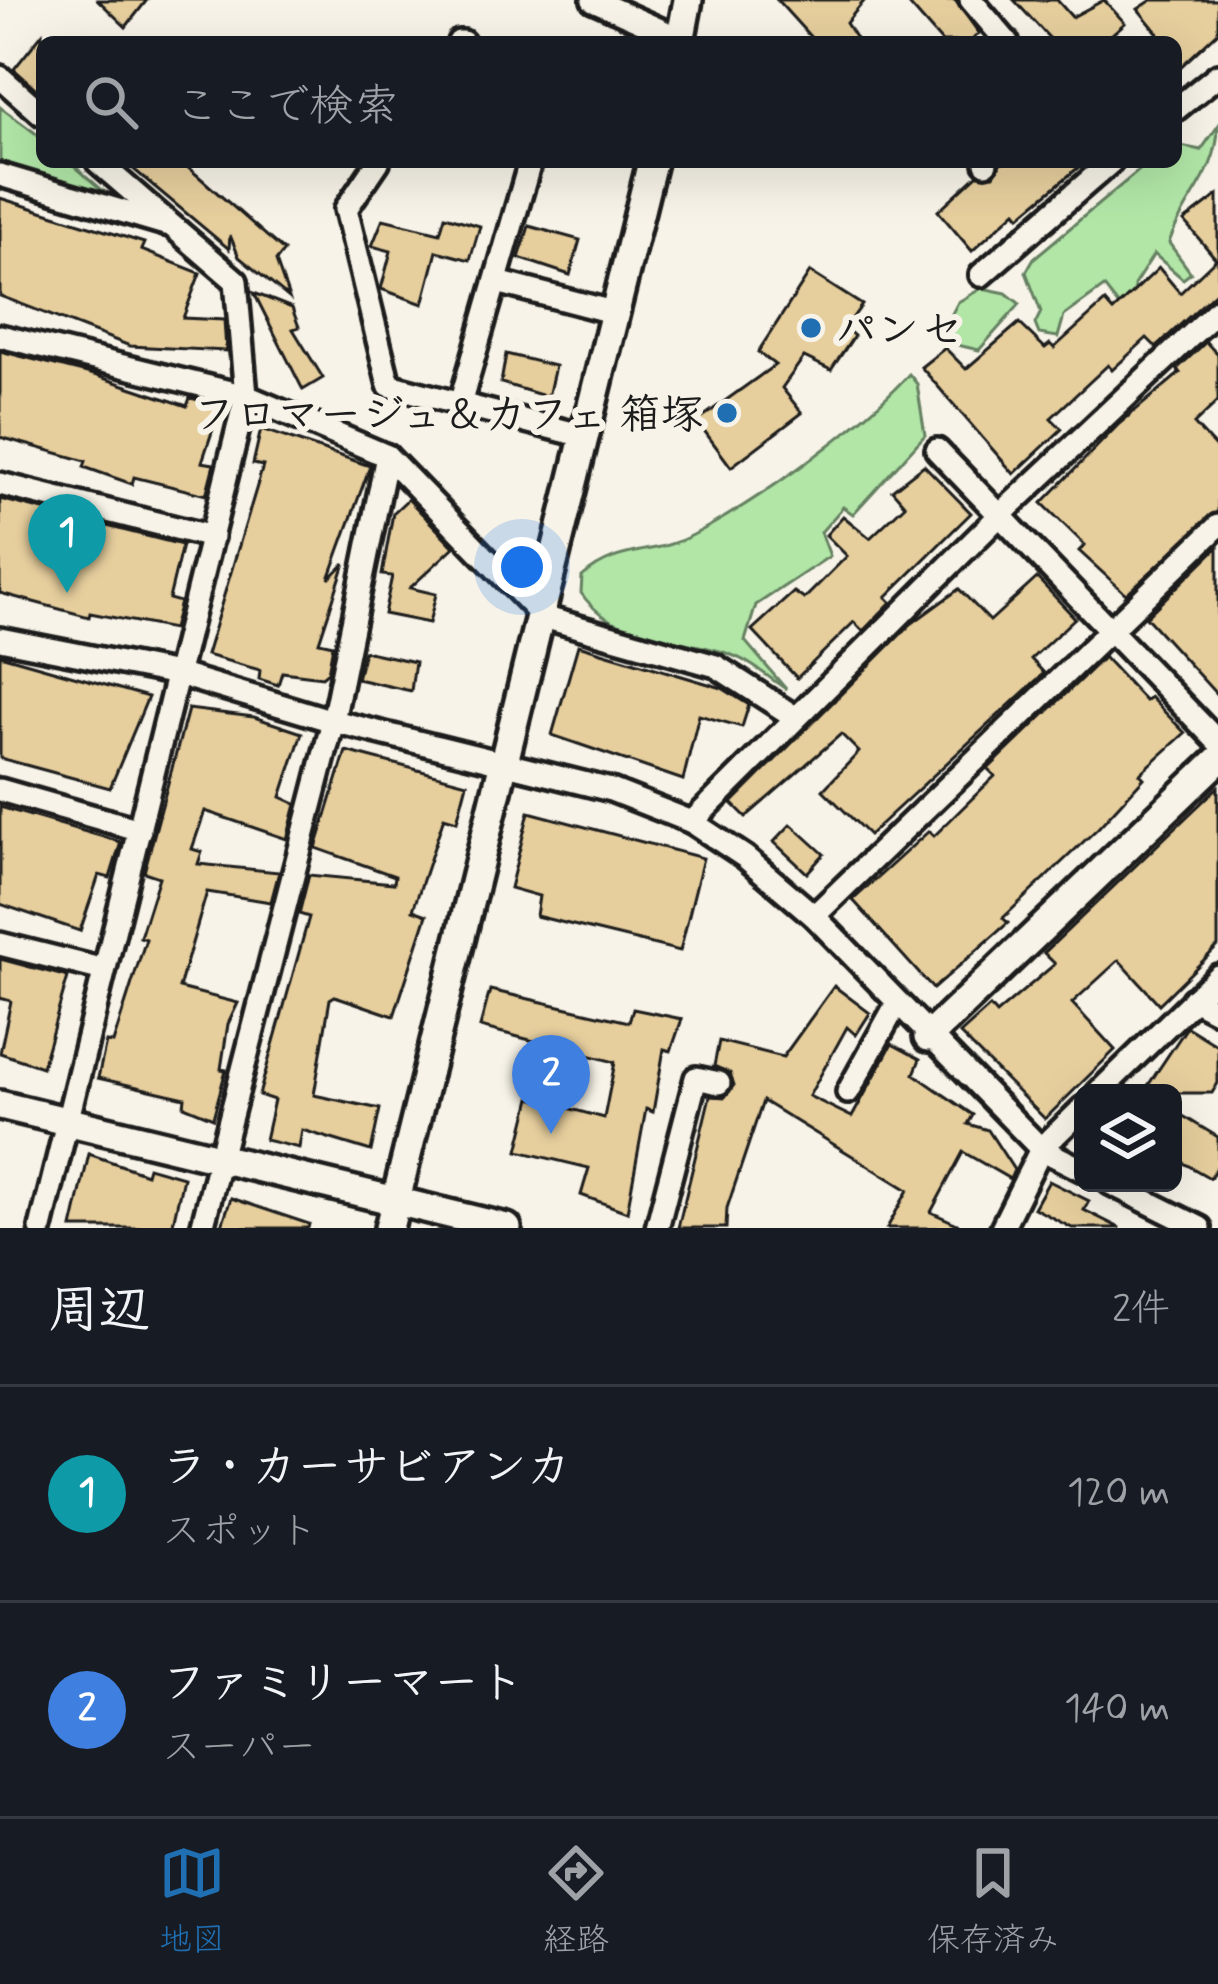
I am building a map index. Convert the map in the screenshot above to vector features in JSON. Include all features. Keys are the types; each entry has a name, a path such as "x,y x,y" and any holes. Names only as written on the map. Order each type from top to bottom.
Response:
{"street":[{"path":"593,0 672,36"},
{"path":"682,36 688,0"},
{"path":"971,0 1002,36"},
{"path":"1182,104 1218,75"},
{"path":"0,77 36,108"},
{"path":"41,1228 246,396 236,281 105,168"},
{"path":"374,168 346,209 389,385 584,436"},
{"path":"460,404 528,168"},
{"path":"389,1228 651,168"},
{"path":"981,275 1104,168"},
{"path":"0,175 171,226"},
{"path":"497,282 616,313"},
{"path":"692,822 1000,515 1215,319"},
{"path":"0,336 246,396 387,457 543,617 716,666 795,717"},
{"path":"937,450 1218,742"},
{"path":"202,1228 332,721 387,457"},
{"path":"0,484 212,537"},
{"path":"814,916 1218,526"},
{"path":"0,639 177,674 332,721 610,790 692,822 745,857 814,916 896,1005 1042,1149 1074,1165"},
{"path":"928,1037 1218,760"},
{"path":"0,790 140,830"},
{"path":"0,944 104,970"},
{"path":"1107,1084 1218,976"},
{"path":"1193,999 1218,1012"},
{"path":"848,1092 896,1005"},
{"path":"657,1228 696,1078 719,1083"},
{"path":"0,1105 507,1228"},
{"path":"1002,1228 1042,1149 1074,1117"},
{"path":"1127,1192 1190,1226"}],"green space":[{"path":"0,107 36,134 36,168 77,168 117,203 0,168"},
{"path":"1218,126 1212,159 1169,243 1191,273 1183,279 1154,254 1134,285 1144,338 1104,287 1064,316 1058,337 1039,334 1035,324 1041,312 1026,272 1034,258 1142,168 1182,168 1182,146 1201,150"},
{"path":"982,288 1006,293 1020,304 979,350 957,345 947,323 958,302"},
{"path":"909,374 917,384 925,435 853,514 843,507 821,532 830,556 756,605 745,641 786,689 729,654 630,630 596,609 581,593 582,577 595,567 622,555 678,542 777,483 864,417"}],"building":[{"path":"98,0 147,0 126,27"},
{"path":"777,0 865,0 846,23 854,36 810,36"},
{"path":"905,0 955,0 979,33 937,36"},
{"path":"1014,0 1057,0 1072,17 1104,0 1125,23 1110,36 1047,36"},
{"path":"1152,0 1218,0 1218,32 1182,65 1182,36 1160,36 1138,9"},
{"path":"36,42 36,89 14,69"},
{"path":"132,168 188,168 197,175 284,251 276,261 289,298 239,257 230,235 229,249"},
{"path":"998,168 1078,168 1020,216 1016,211 972,251 938,211 977,175 994,175"},
{"path":"1218,195 1218,290 1156,347 1147,338 1112,370 1108,365 1051,418 1062,429 1014,474 921,367 945,348 966,369 1019,323 1045,348 1050,344 1054,348 1105,302 1113,311 1159,268 1180,293 1216,259 1184,221"},
{"path":"0,198 144,243 141,250 200,273 183,318 224,320 226,351 130,346 0,296"},
{"path":"445,216 480,226 470,260 437,251 423,304 381,289 391,251 372,246 383,219 440,233"},
{"path":"529,226 580,240 570,275 519,258"},
{"path":"810,272 862,305 845,328 854,336 831,370 804,357 782,388 802,413 731,467 697,421 775,365 758,352"},
{"path":"254,293 292,308 299,327 293,329 323,378 303,390"},
{"path":"1206,342 1218,355 1218,401 1194,424 1218,450 1218,511 1126,594 1079,551 1085,545 1042,503 1119,424 1180,373 1177,369"},
{"path":"0,351 91,374 187,406 190,398 221,405 202,462 214,464 206,495 134,477 132,484 84,467 86,461 0,437"},
{"path":"506,354 555,366 548,397 501,383"},
{"path":"261,429 370,466 329,579 345,563 319,642 333,645 328,672 322,677 282,672 278,685 259,679 260,670 206,655 263,466 253,464"},
{"path":"924,465 971,513 886,597 891,602 863,631 854,622 797,678 752,630 794,592 804,599 847,556 826,535 843,516 870,538 905,505 892,490"},
{"path":"0,499 182,545 169,599 180,602 173,629 90,613 89,617 0,593"},
{"path":"408,499 454,547 410,588 436,594 429,623 384,614 392,576 382,575 393,513"},
{"path":"1218,547 1218,696 1146,617"},
{"path":"1037,578 1075,618 1031,659 1044,673 869,835 823,790 859,752 841,734 746,817 732,803 911,624 959,589 990,621"},
{"path":"578,645 722,688 749,705 742,727 699,715 683,780 552,735"},
{"path":"364,651 415,662 411,691 357,679"},
{"path":"0,655 148,697 110,788 0,758"},
{"path":"1104,657 1145,701 1150,697 1185,733 1140,774 1144,778 1098,828 1003,918 1008,923 933,989 853,900 929,831 934,836 995,776 988,769"},
{"path":"188,709 254,717 302,733 281,797 296,804 287,839 205,811 192,849 202,852 198,864 279,872 271,902 207,892 179,988 238,1003 228,1024 221,1069 226,1070 213,1118 184,1106 185,1098 98,1078 106,1042 113,1043 146,939 140,937 159,877 144,872"},
{"path":"346,751 467,783 457,821 444,817 413,910 427,915 394,1016 335,996 330,999 314,1095 380,1109 371,1151 302,1130 299,1148 265,1140 274,1100 259,1095 309,917 299,914 309,875 394,883 395,876 316,848"},
{"path":"1218,787 1218,946 1159,1004 1119,960 1072,1003 1115,1050 1081,1084 1074,1084 1074,1090 1045,1119 960,1034 990,1007 996,1014 1055,964 1044,953"},
{"path":"0,807 121,842 110,878 99,875 80,931 0,904"},
{"path":"529,812 703,858 680,951 536,916 539,896 510,888"},
{"path":"791,824 824,854 807,873 774,842"},
{"path":"0,959 68,977 42,1067 0,1053 11,1001 0,998"},
{"path":"834,986 870,1013 856,1035 847,1027 809,1096 852,1117 892,1044 920,1059 914,1074 973,1115 968,1124 988,1130 1014,1170 1010,1179 963,1152 931,1212 966,1228 887,1228 908,1190 763,1101 727,1208 726,1228 678,1228 710,1096 725,1097 734,1085 730,1073 714,1066 719,1041 783,1057"},
{"path":"490,990 629,1022 633,1009 682,1019 671,1051 664,1049 653,1112 646,1109 627,1212 581,1195 589,1168 518,1151 531,1098 604,1118 615,1062 480,1027"},
{"path":"1187,1027 1218,1046 1218,1083 1212,1093 1182,1093 1182,1084 1149,1084"},
{"path":"1182,1115 1218,1137 1218,1165 1210,1178 1182,1162"},
{"path":"89,1154 146,1174 148,1167 183,1177 172,1228 72,1228"},
{"path":"1049,1181 1089,1201 1084,1210 1120,1228 1072,1228 1034,1208"},
{"path":"231,1198 309,1224 308,1228 221,1228"}],"place":[{"name":"パンセ","path":"811,328"},
{"name":"フロマージュ＆カフェ 箱塚","path":"727,413"},
{"name":"ラ・カーサビアンカ","path":"67,593"},
{"name":"ファミリーマート","path":"551,1134"}]}
